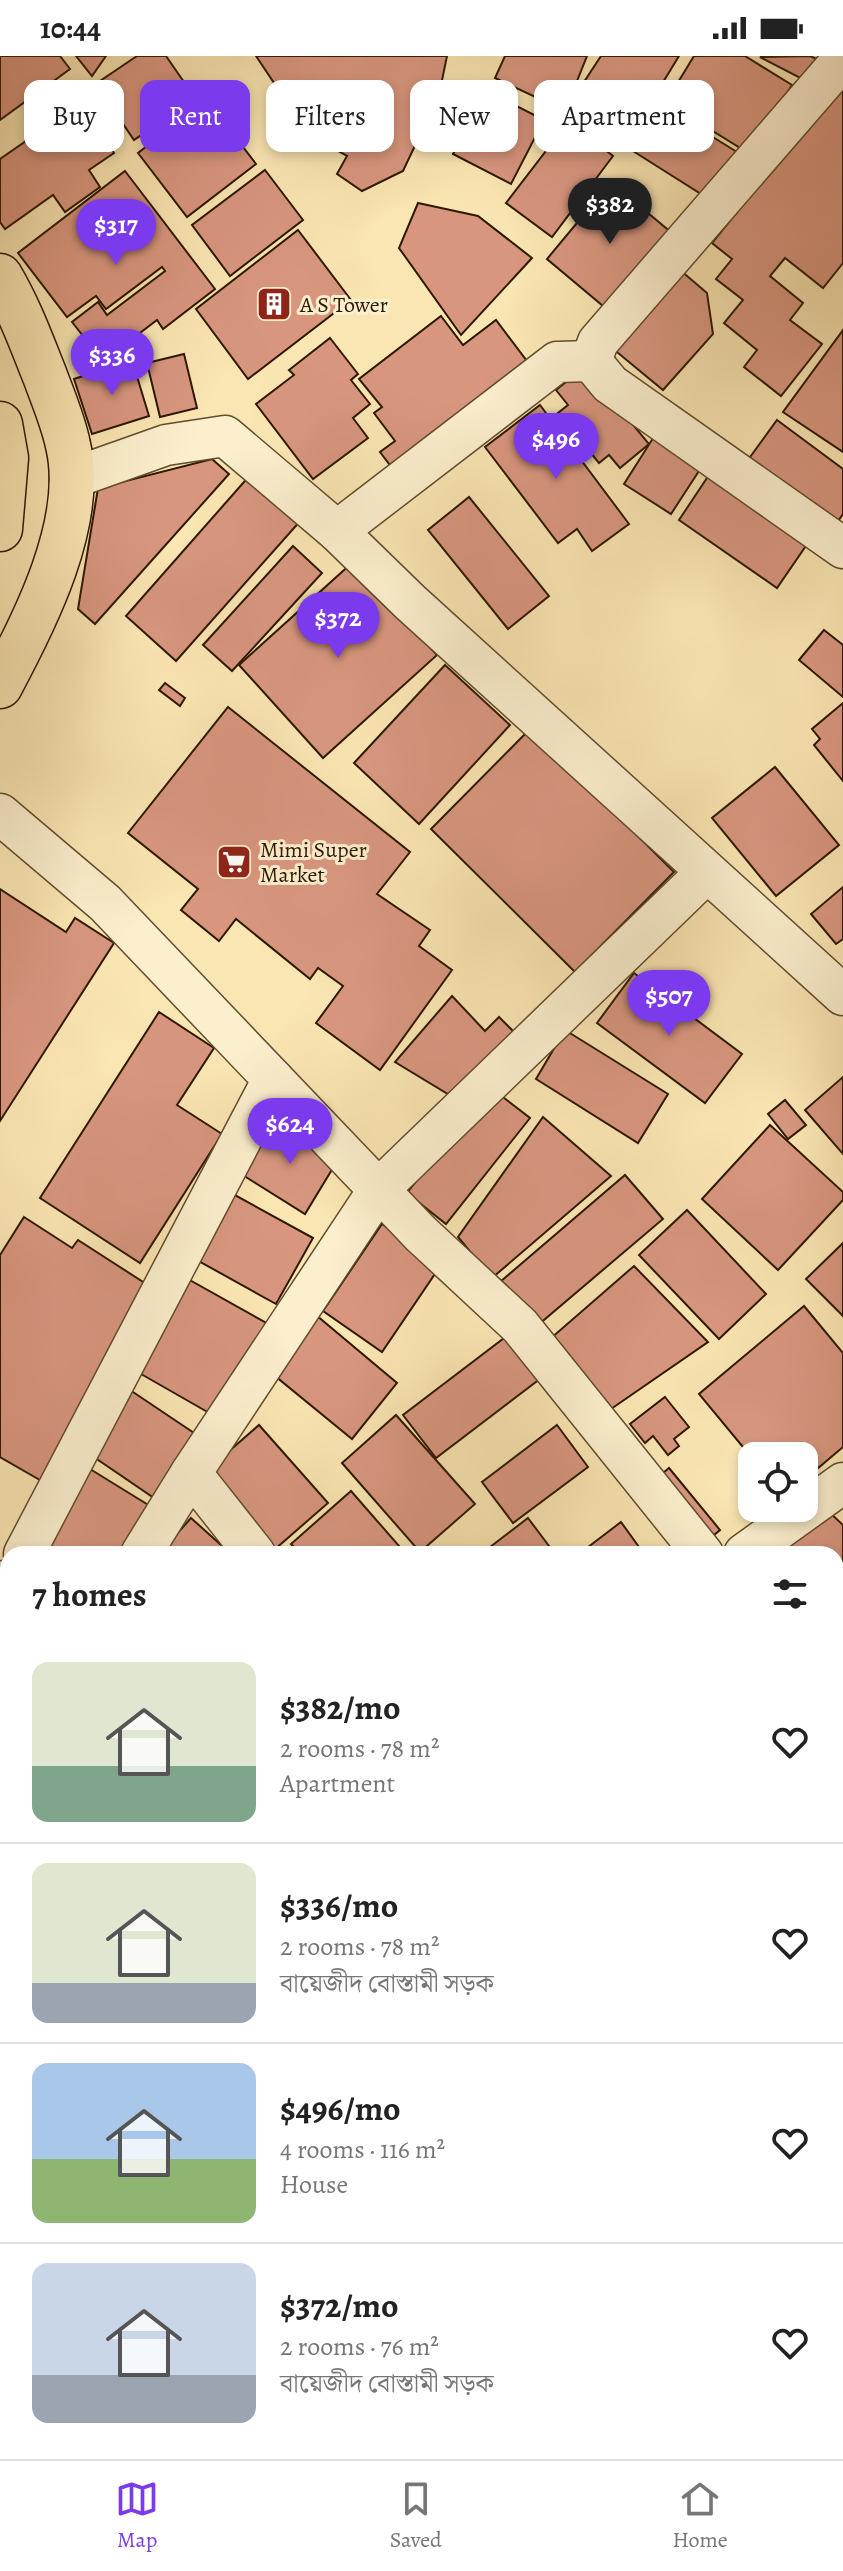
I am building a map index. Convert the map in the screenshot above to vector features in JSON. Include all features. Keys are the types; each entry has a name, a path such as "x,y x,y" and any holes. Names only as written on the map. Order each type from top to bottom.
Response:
{"main road":[{"path":"0,276 20,311 58,412 69,447 70,479 60,549 34,622 0,686"},
{"path":"0,424 6,458 0,529"}],"street":[{"path":"591,361 598,342 843,59"},
{"path":"337,531 557,362 591,361"},
{"path":"591,361 610,384 843,548"},
{"path":"70,479 166,445 225,436 337,531 410,602 843,995"},
{"path":"0,814 105,903 420,1233 520,1326 697,1546"},
{"path":"146,1546 379,1189 707,872"},
{"path":"28,1546 273,1079"},
{"path":"191,1473 249,1546"},
{"path":"755,1546 843,1483"}],"building":[{"path":"0,56 60,56 70,69 55,80 24,80 24,103 0,120"},
{"path":"76,56 106,56 92,76"},
{"path":"137,56 166,56 183,80 140,80 140,136 134,140 124,125 124,80 101,80"},
{"path":"256,56 447,56 442,80 410,80 412,152 403,171 362,191 337,174 347,156 340,152 394,152 394,80 272,80"},
{"path":"505,56 587,56 577,80 534,80 534,96 518,89 518,80 495,78"},
{"path":"601,56 679,56 664,80 585,80"},
{"path":"694,56 745,56 792,85 750,154 714,132 714,80 679,80"},
{"path":"810,56 817,59 806,81 760,57"},
{"path":"843,80 843,263 823,288 785,258 770,276 803,303 790,320 822,344 781,396 744,367 757,350 724,323 743,300 716,279 732,259 712,243"},
{"path":"518,107 534,115 534,139 511,184 453,154 518,152"},
{"path":"714,138 737,152 709,199 635,152 714,152"},
{"path":"24,142 24,152 114,153 89,170 100,187 65,212 53,195 5,229 0,222 0,159"},
{"path":"247,152 256,164 187,217 138,153"},
{"path":"545,152 608,152 613,156 552,237 506,203"},
{"path":"265,170 303,220 230,276 192,225"},
{"path":"125,171 215,289 163,329 157,320 103,361 72,322 98,302 107,315 165,271 162,267 106,309 96,296 67,317 18,253"},
{"path":"611,182 673,234 609,311 547,259"},
{"path":"418,203 478,216 532,258 461,335 399,248"},
{"name":"A S Tower","path":"298,230 351,300 248,379 196,309"},
{"path":"680,270 707,293 713,334 663,390 612,348"},
{"path":"441,316 463,345 496,320 536,373 399,477 380,452 395,441 374,413 382,407 359,379"},
{"path":"843,330 843,452 783,412"},
{"path":"330,338 358,374 351,380 370,404 353,418 368,438 313,479 256,404 294,375 289,370"},
{"path":"184,354 197,408 160,417 147,363"},
{"path":"132,360 149,416 92,434 74,379"},
{"path":"585,367 649,444 620,468 609,455 599,463 558,413 568,405 556,390"},
{"path":"540,405 629,524 592,551 577,529 558,543 485,447"},
{"path":"777,420 843,469 843,514 833,528 745,464"},
{"path":"662,424 710,454 671,514 624,484"},
{"path":"212,459 229,474 95,624 78,609 98,488"},
{"path":"713,469 812,537 777,588 679,520"},
{"path":"251,474 302,519 176,661 126,616"},
{"path":"469,497 549,596 508,629 428,530"},
{"path":"293,546 322,573 232,671 203,645"},
{"path":"353,562 437,655 323,758 239,665"},
{"path":"824,630 843,645 843,697 799,660"},
{"path":"445,665 510,725 419,824 354,763"},
{"path":"165,683 185,698 180,706 159,690"},
{"path":"843,703 843,781 814,745 820,739 812,729"},
{"path":"228,707 410,852 377,894 430,930 419,946 452,970 380,1070 316,1023 343,986 318,968 310,979 236,919 219,941 181,910 198,889 128,833"},
{"path":"530,729 674,872 575,972 431,829"},
{"path":"775,767 839,845 776,896 712,818"},
{"path":"843,887 843,939 836,944 811,914"},
{"path":"0,889 66,932 75,918 114,943 0,1121"},
{"path":"634,973 742,1054 705,1103 597,1023"},
{"path":"452,996 485,1031 499,1017 523,1041 461,1102 395,1062"},
{"path":"159,1012 214,1048 177,1105 222,1134 140,1263 40,1198"},
{"path":"565,1030 668,1094 638,1143 536,1079"},
{"path":"843,1077 843,1154 805,1110"},
{"path":"490,1087 530,1118 446,1224 407,1193"},
{"path":"785,1100 806,1125 788,1139 768,1114"},
{"path":"543,1117 611,1176 492,1278 458,1237"},
{"path":"276,1118 339,1158 305,1214 241,1174"},
{"path":"770,1125 843,1192 843,1200 778,1270 702,1199"},
{"path":"625,1175 663,1219 538,1325 500,1282"},
{"path":"222,1188 313,1238 276,1304 186,1254"},
{"path":"687,1210 766,1294 719,1339 639,1255"},
{"path":"24,1217 72,1248 78,1240 154,1289 45,1483 0,1457 0,1255"},
{"path":"382,1224 441,1265 382,1352 323,1311"},
{"path":"843,1243 843,1316 806,1279"},
{"path":"634,1266 708,1342 611,1409 550,1339"},
{"path":"179,1274 270,1325 218,1418 127,1366"},
{"path":"804,1306 843,1353 843,1447 818,1468 818,1442 739,1442 699,1394"},
{"path":"316,1315 397,1383 352,1439 269,1371"},
{"path":"512,1332 545,1375 436,1458 403,1415"},
{"path":"130,1390 200,1437 157,1500 88,1453"},
{"path":"665,1397 689,1427 674,1439 679,1446 668,1455 653,1436 645,1443 630,1424"},
{"path":"396,1415 475,1504 427,1546 415,1546 342,1463"},
{"path":"259,1425 328,1503 279,1546 270,1546 205,1472"},
{"path":"557,1425 588,1467 513,1523 482,1482"},
{"path":"669,1468 720,1530 702,1545 650,1484"},
{"path":"90,1469 150,1506 125,1546 43,1544"},
{"path":"351,1491 399,1546 293,1546 291,1544"},
{"path":"826,1509 843,1525 843,1546 790,1546 813,1522 818,1522 818,1517"},
{"path":"191,1518 222,1546 166,1546"},
{"path":"528,1518 549,1546 491,1546"},
{"path":"621,1522 638,1546 590,1546"}],"place":[{"name":"A S Tower","path":"274,304"},
{"name":"Mimi Super Market","path":"234,862"}]}
